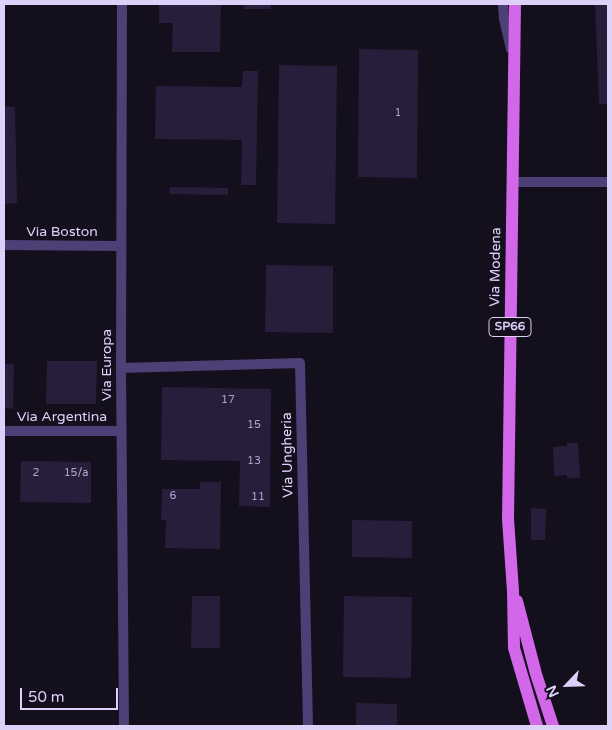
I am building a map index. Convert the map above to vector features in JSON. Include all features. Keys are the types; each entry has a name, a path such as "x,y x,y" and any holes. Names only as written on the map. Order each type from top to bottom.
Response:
{"main road":[{"name":"Via Modena","path":"515,4 508,500 514,648 537,726"},
{"name":"Via Modena","path":"513,591 552,726"}],"street":[{"name":"Via Europa","path":"122,4 120,246 124,726"},
{"path":"503,4 504,19 514,62"},
{"path":"512,182 608,182"},
{"name":"Via Boston","path":"4,245 120,246"},
{"name":"Via Ungheria","path":"121,368 300,362 308,726"},
{"name":"Via Argentina","path":"4,431 121,432"}],"building":[{"path":"159,4 221,4 220,52 172,52 173,23 159,23"},
{"path":"243,4 271,4 271,9 244,9"},
{"path":"595,4 608,4 608,104 599,104"},
{"path":"359,49 418,50 417,178 358,177"},
{"path":"279,65 337,66 335,224 277,223"},
{"path":"243,71 258,71 256,185 241,185 242,140 155,139 156,86 242,87"},
{"path":"4,106 15,107 17,203 4,204"},
{"path":"170,187 228,188 228,195 169,194"},
{"path":"266,265 333,266 333,333 265,332"},
{"path":"47,361 97,361 96,404 46,404"},
{"path":"4,364 14,364 13,409 4,408"},
{"path":"162,387 271,389 270,507 239,506 240,461 161,460"},
{"path":"567,443 578,443 580,478 567,478 567,475 554,476 553,447 567,446"},
{"path":"21,461 91,462 91,503 20,502"},
{"path":"200,482 221,482 220,549 165,548 166,520 161,520 162,489 200,489"},
{"path":"531,508 546,509 545,540 531,540"},
{"path":"352,520 412,521 412,558 352,557"},
{"path":"192,596 220,596 220,648 191,648"},
{"path":"344,596 412,597 411,678 343,677"},
{"path":"356,703 397,704 397,726 356,726"}]}
